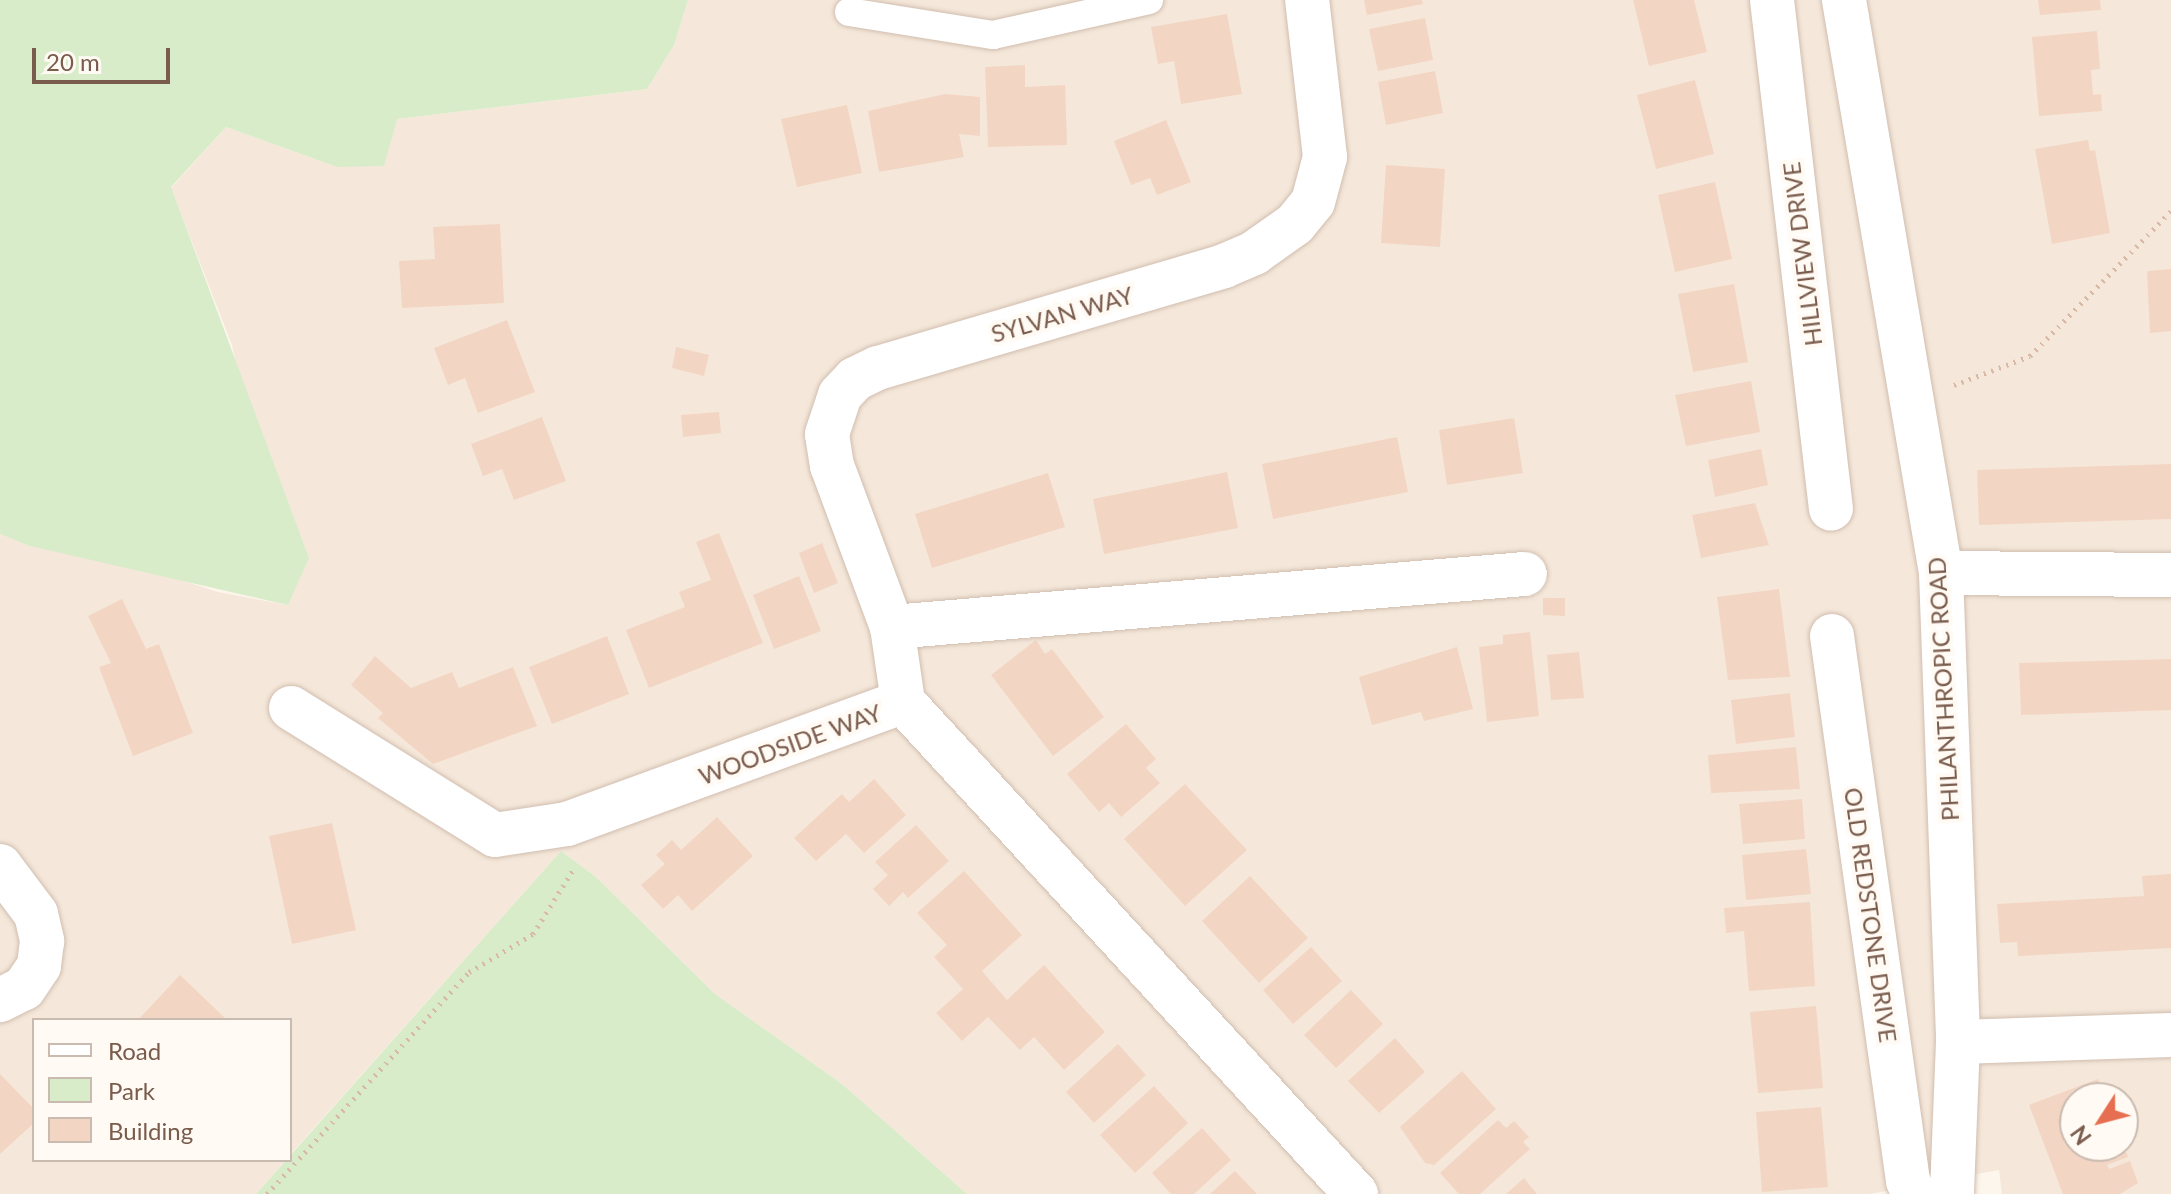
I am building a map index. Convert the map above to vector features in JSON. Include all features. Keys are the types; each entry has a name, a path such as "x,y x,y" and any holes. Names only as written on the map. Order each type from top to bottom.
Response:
{"street":[{"name":"SYLVAN WAY","path":"903,702 892,627 832,466 827,434 840,395 855,379 878,368 1224,266 1254,253 1295,224 1313,202 1325,157 1307,0"},
{"name":"HILLVIEW DRIVE","path":"1772,0 1831,509"},
{"name":"PHILANTHROPIC ROAD","path":"1844,0 1941,573 1958,1042 1952,1194"},
{"path":"1941,573 2171,575"},
{"path":"892,627 1525,574"},
{"name":"OLD REDSTONE DRIVE","path":"1832,636 1908,1181 1914,1194"},
{"name":"WOODSIDE WAY","path":"291,708 495,835 567,824 903,702 1356,1194"},
{"path":"0,866 36,914 42,941 39,966 24,988 0,1000"},
{"path":"1958,1042 2171,1035"}],"lane":[{"path":"849,12 993,35 1149,0"}],"path":[{"path":"1910,402 2030,356 2171,211"},
{"path":"267,1194 469,972 533,934 572,871"}],"shaded area":[{"path":"688,0 2171,0 2171,1194 2002,1194 1999,1170 1870,1194 967,1194 842,1084 715,994 596,877 561,851 292,1153 292,1018 32,1018 32,1162 284,1162 256,1194 0,1194 0,534 30,546 147,569 218,592 288,605 232,345 171,188 226,127 337,167 397,119 647,89 674,45"}],"green space":[{"path":"0,0 688,0 674,45 647,89 397,119 384,166 337,167 226,127 171,187 309,558 288,605 30,546 0,534"},
{"path":"561,851 596,877 715,994 842,1084 967,1194 256,1194 284,1162 292,1162 292,1154"}],"building":[{"path":"1364,0 1422,0 1423,4 1367,15"},
{"path":"1633,0 1694,0 1707,52 1649,66"},
{"path":"2038,0 2100,0 2101,10 2040,15"},
{"path":"1227,14 1242,94 1181,104 1174,61 1158,64 1151,27"},
{"path":"1425,18 1433,60 1378,71 1369,29"},
{"path":"2097,31 2100,69 2091,70 2093,95 2101,94 2102,111 2039,116 2032,37"},
{"path":"1025,65 1025,87 1065,85 1067,145 988,147 985,67"},
{"path":"1435,71 1443,113 1386,125 1378,82"},
{"path":"1695,80 1714,154 1656,169 1637,95"},
{"path":"945,94 980,97 980,136 959,134 964,157 879,172 868,111"},
{"path":"847,105 862,173 797,187 781,119"},
{"path":"1166,120 1191,182 1157,195 1150,178 1131,185 1114,141"},
{"path":"2088,140 2090,151 2095,150 2110,233 2052,244 2035,149"},
{"path":"1386,165 1445,169 1440,247 1381,243"},
{"path":"1715,182 1732,259 1675,272 1658,195"},
{"path":"500,224 504,303 402,308 399,261 435,259 433,227"},
{"path":"2171,269 2171,331 2150,333 2147,271"},
{"path":"1734,284 1748,362 1693,372 1678,294"},
{"path":"507,320 535,392 478,413 465,378 448,385 434,348"},
{"path":"676,347 709,355 704,376 672,368"},
{"path":"1751,381 1760,432 1686,446 1675,395"},
{"path":"719,412 721,433 683,437 681,415"},
{"path":"542,417 566,481 514,500 502,469 483,476 471,444"},
{"path":"1514,418 1523,473 1447,485 1439,430"},
{"path":"1397,437 1408,492 1273,519 1262,464"},
{"path":"1761,449 1768,485 1715,497 1708,460"},
{"path":"2171,464 2171,519 1979,525 1977,470"},
{"path":"1227,472 1238,528 1104,554 1093,499"},
{"path":"1048,473 1065,527 932,568 915,514"},
{"path":"1755,503 1769,545 1701,558 1692,515"},
{"path":"719,533 763,643 649,688 626,630 685,607 679,592 711,580 696,542"},
{"path":"822,543 838,583 814,593 799,553"},
{"path":"799,576 821,631 774,649 753,595"},
{"path":"1779,589 1790,677 1728,680 1717,597"},
{"path":"1543,598 1565,598 1565,616 1543,615"},
{"path":"122,599 146,649 159,644 193,733 133,756 99,667 111,663 88,616"},
{"path":"1530,632 1539,716 1487,722 1479,647 1503,644 1503,635"},
{"path":"607,636 629,694 552,724 529,667"},
{"path":"1036,640 1045,654 1052,649 1104,717 1053,756 991,675"},
{"path":"1457,647 1473,709 1424,721 1421,712 1372,725 1359,677"},
{"path":"1579,652 1584,698 1551,700 1547,655"},
{"path":"375,656 411,688 452,672 459,688 513,667 537,726 433,764 378,718 383,713 351,685"},
{"path":"2171,659 2171,710 2021,715 2019,663"},
{"path":"1790,693 1795,737 1736,744 1731,700"},
{"path":"1126,724 1156,759 1146,768 1160,783 1121,817 1109,803 1099,812 1067,774"},
{"path":"1796,747 1800,789 1711,793 1708,755"},
{"path":"874,779 906,815 864,853 846,834 816,861 794,838 842,794 849,802"},
{"path":"1185,784 1247,850 1185,906 1124,839"},
{"path":"1802,799 1805,839 1743,844 1739,804"},
{"path":"717,817 753,856 692,911 678,895 663,909 641,885 665,864 656,855 672,840 681,850"},
{"path":"332,823 356,930 292,944 269,836"},
{"path":"916,825 949,861 908,898 903,892 889,906 873,889 888,875 875,862"},
{"path":"1806,849 1811,894 1746,900 1742,855"},
{"path":"964,871 1022,935 982,971 1007,1000 1044,965 1105,1032 1064,1070 1034,1037 1020,1050 988,1017 962,1041 936,1013 963,989 934,957 947,945 917,913"},
{"path":"2171,874 2171,948 2018,956 2017,942 2000,943 1997,904 2144,896 2142,876"},
{"path":"1250,876 1308,938 1259,983 1202,921"},
{"path":"1810,902 1815,986 1749,991 1744,931 1726,933 1724,908"},
{"path":"1311,947 1342,981 1293,1024 1263,990"},
{"path":"180,975 225,1018 140,1018"},
{"path":"1351,990 1383,1024 1336,1068 1304,1035"},
{"path":"1816,1006 1823,1088 1758,1093 1750,1012"},
{"path":"1395,1038 1425,1072 1379,1113 1348,1081"},
{"path":"1118,1044 1146,1075 1094,1123 1066,1092"},
{"path":"1462,1071 1496,1109 1434,1165 1425,1163 1400,1127"},
{"path":"0,1074 32,1107 32,1125 0,1154"},
{"path":"1154,1086 1188,1123 1135,1173 1100,1135"},
{"path":"2059,1094 2059,1162 2115,1162 2107,1165 2109,1169 2130,1162 2138,1183 2120,1194 2063,1194 2029,1105"},
{"path":"1821,1107 1828,1187 1762,1192 1756,1112"},
{"path":"1498,1120 1506,1128 1514,1121 1529,1137 1523,1142 1530,1149 1480,1194 1459,1194 1440,1173"},
{"path":"1202,1128 1231,1160 1194,1194 1171,1194 1152,1173"},
{"path":"1235,1171 1257,1194 1210,1194"},
{"path":"1524,1178 1537,1194 1506,1194"}]}
